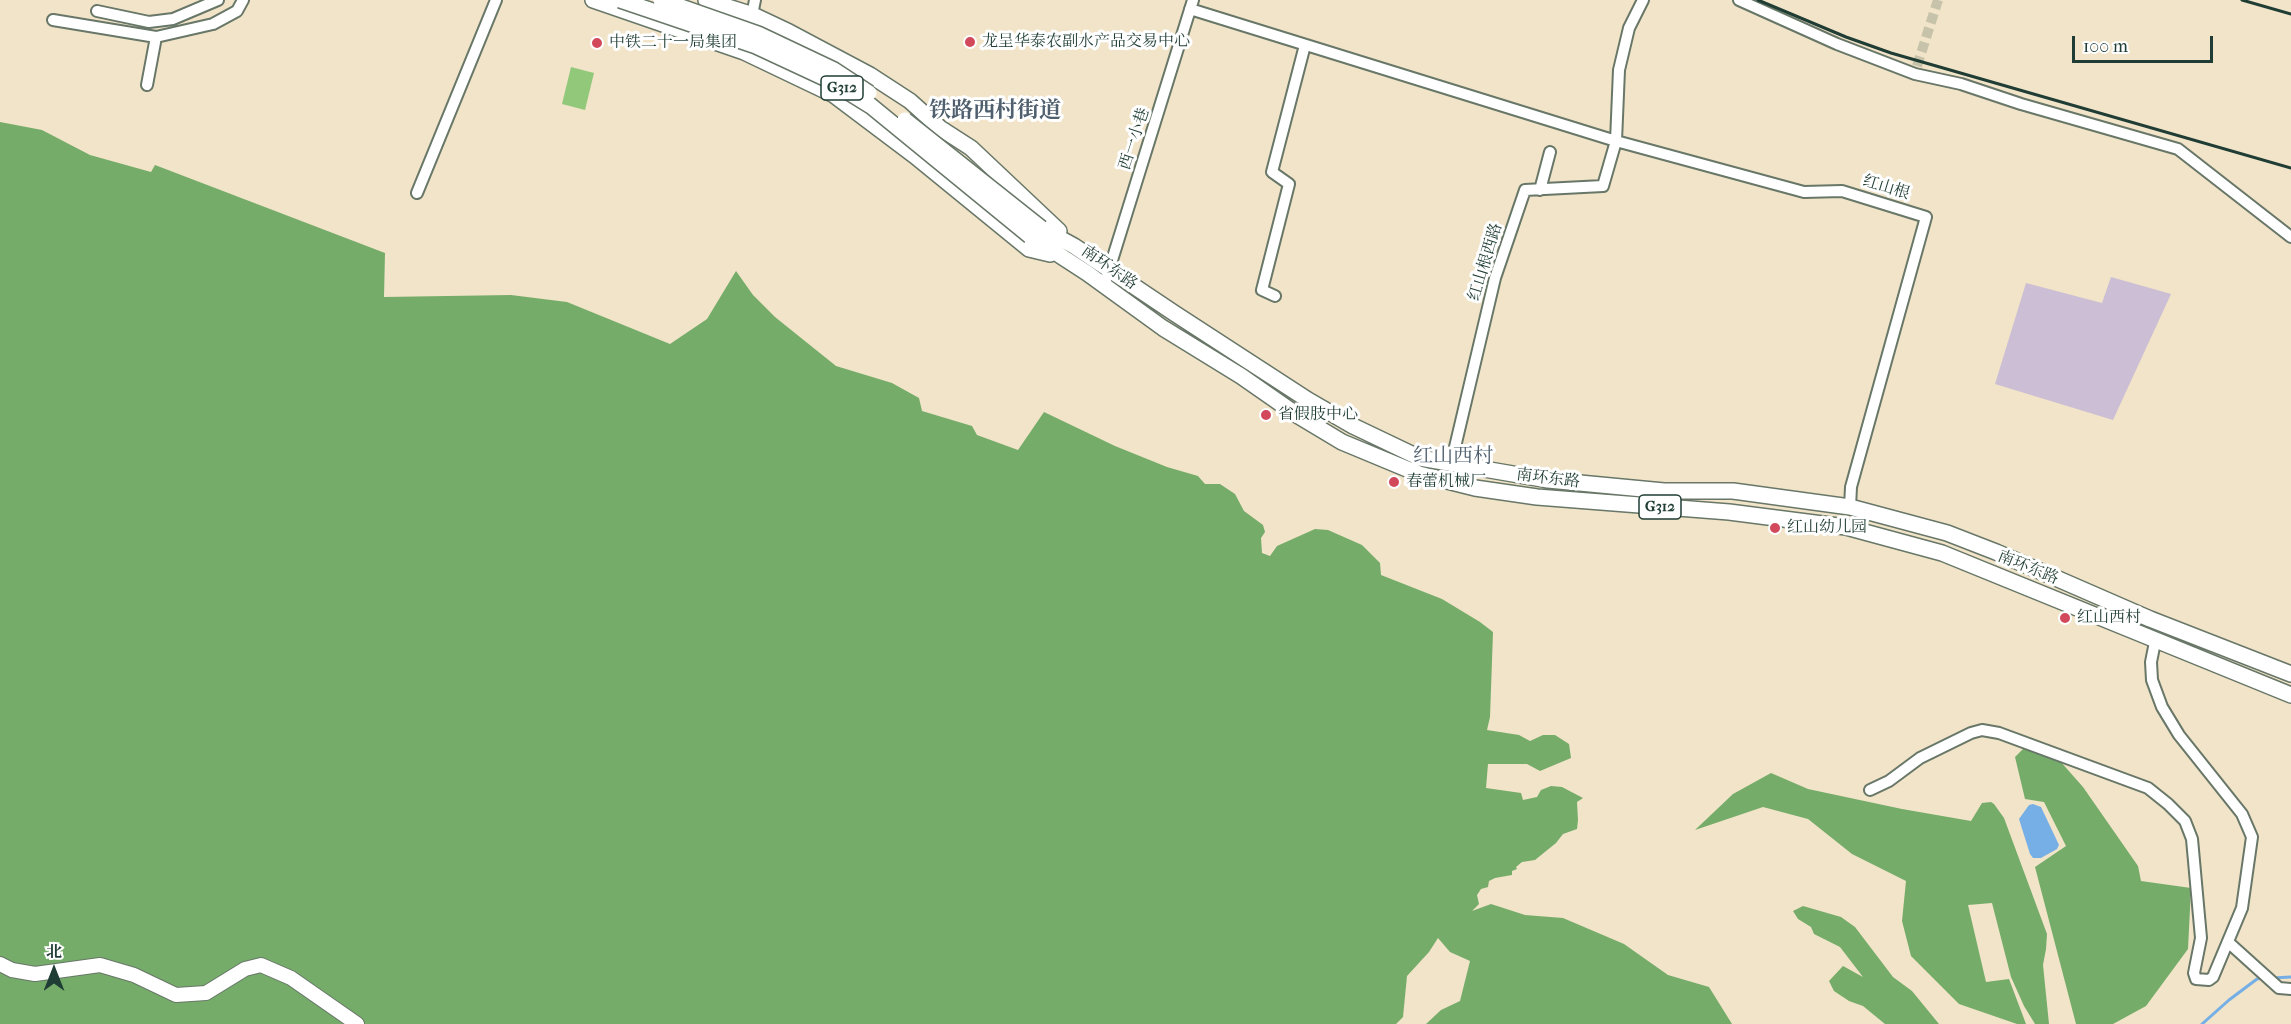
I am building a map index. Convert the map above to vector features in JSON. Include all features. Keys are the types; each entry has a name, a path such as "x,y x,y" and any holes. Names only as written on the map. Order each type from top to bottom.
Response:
{"highway":[{"path":"593,0 744,52 834,95 915,156 1029,249 1062,257"},
{"name":"南环东路","path":"620,0 756,46 829,80 871,106 1036,232 1074,246 1353,426 1420,458 1548,480 1664,491 1733,491 1850,507 1967,541 2150,619 2291,674"},
{"name":"南环东路","path":"661,0 759,34 834,70 878,99 1036,232 1062,257 1162,328 1342,442 1419,474 1475,488 1537,496 1729,512 1846,527 1942,553 2155,642 2291,695"},
{"path":"706,0 754,8 789,32 870,75 910,101 940,128 971,148 1074,246"},
{"path":"1846,527 1850,507"}],"main road":[{"path":"0,964 12,970 35,974 100,965 134,975 176,995 206,993 245,969 261,965 291,978 357,1024"}],"street":[{"path":"97,11 149,22 173,19 218,0"},
{"path":"52,20 156,37 213,24 237,11 243,0"},
{"path":"417,193 496,0"},
{"path":"1550,152 1540,190 1603,186 1616,141 1619,70 1629,28 1643,0"},
{"path":"1739,0 1837,44 2021,104 2178,149 2291,237"},
{"path":"726,45 737,5"},
{"path":"1191,5 1305,45 1616,141"},
{"name":"西一小巷","path":"1104,286 1191,5"},
{"path":"744,52 754,8"},
{"path":"147,85 156,37"},
{"path":"1275,296 1262,290 1289,184 1272,172 1305,45"},
{"name":"红山根","path":"1616,141 1804,192 1842,191 1926,217 1851,487 1850,507"},
{"name":"红山根西路","path":"1451,464 1495,278 1525,190 1540,190"},
{"path":"1870,790 1889,781 1920,758 1982,730 1999,733 2148,788 2185,821 2192,840 2201,938 2195,968 2196,979 2209,980 2213,977 2242,908 2252,837 2242,814 2179,735 2162,707 2152,680 2151,662 2155,642"},
{"path":"2228,942 2279,988 2291,989"}],"shaded area":[{"path":"2111,277 2171,294 2113,420 1995,384 2026,283 2102,303"}],"green space":[{"path":"571,67 594,73 585,110 562,104"},
{"path":"0,122 42,130 90,155 151,172 155,165 385,253 384,297 511,295 567,302 670,344 707,319 736,271 753,295 775,317 836,366 892,383 919,398 922,411 972,426 977,435 1018,450 1044,412 1115,446 1167,467 1198,476 1205,484 1220,484 1235,494 1244,511 1263,525 1265,532 1261,538 1262,553 1270,556 1277,546 1315,529 1328,530 1362,545 1380,563 1381,575 1442,599 1493,632 1490,717 1487,730 1519,735 1530,741 1543,735 1555,735 1569,744 1571,758 1540,771 1527,764 1488,764 1486,788 1521,793 1523,800 1537,797 1541,790 1551,786 1562,787 1583,798 1577,802 1577,829 1563,834 1556,843 1535,860 1522,862 1516,867 1517,869 1512,871 1512,875 1489,881 1488,887 1481,889 1477,895 1479,904 1472,911 1491,904 1525,915 1563,918 1624,944 1668,975 1709,987 1732,1024 1426,1024 1441,1010 1460,1001 1470,961 1450,952 1438,938 1429,952 1407,976 1403,1017 1396,1024 0,1024"},
{"path":"2025,747 2060,761 2083,787 2138,866 2141,881 2191,888 2188,949 2146,1006 2113,1024 2076,1024 2035,867 2066,846 2044,802 2025,799 2015,757"},
{"path":"1771,773 1808,789 1971,821 1982,803 1994,804 2004,818 2047,934 2043,965 2049,1024 2035,1024 2024,1006 2011,977 1992,903 1968,905 1986,982 2009,979 2026,1024 2017,1024 1959,1004 1911,956 1902,921 1906,881 1852,854 1808,819 1763,807 1695,830 1733,794"},
{"path":"1803,906 1841,917 1855,927 1893,977 1912,991 1939,1024 1885,1024 1863,1006 1849,1001 1834,991 1829,981 1843,966 1863,977 1840,947 1814,934 1811,927 1798,919 1793,911"}],"water":[{"path":"2029,805 2041,807 2059,845 2057,849 2041,858 2033,858 2030,854 2019,819"}],"waterway":[{"path":"2272,978 2291,977"},
{"path":"2202,1024 2229,1000 2257,979 2262,978"}],"tunnel":[{"path":"1917,66 1938,0"}],"railway":[{"path":"1758,0 1891,53 2291,168"},
{"path":"2242,0 2291,14"}],"place":[{"name":"龙呈华泰农副水产品交易中心","path":"970,42"},
{"name":"中铁二十一局集团","path":"597,43"},
{"name":"省假肢中心","path":"1266,415"},
{"name":"春蕾机械厂","path":"1394,482"},
{"name":"红山幼儿园","path":"1775,528"},
{"name":"红山西村","path":"2065,618"}],"district":[{"name":"铁路西村街道","path":"995,112"},
{"name":"红山西村","path":"1453,457"}]}
